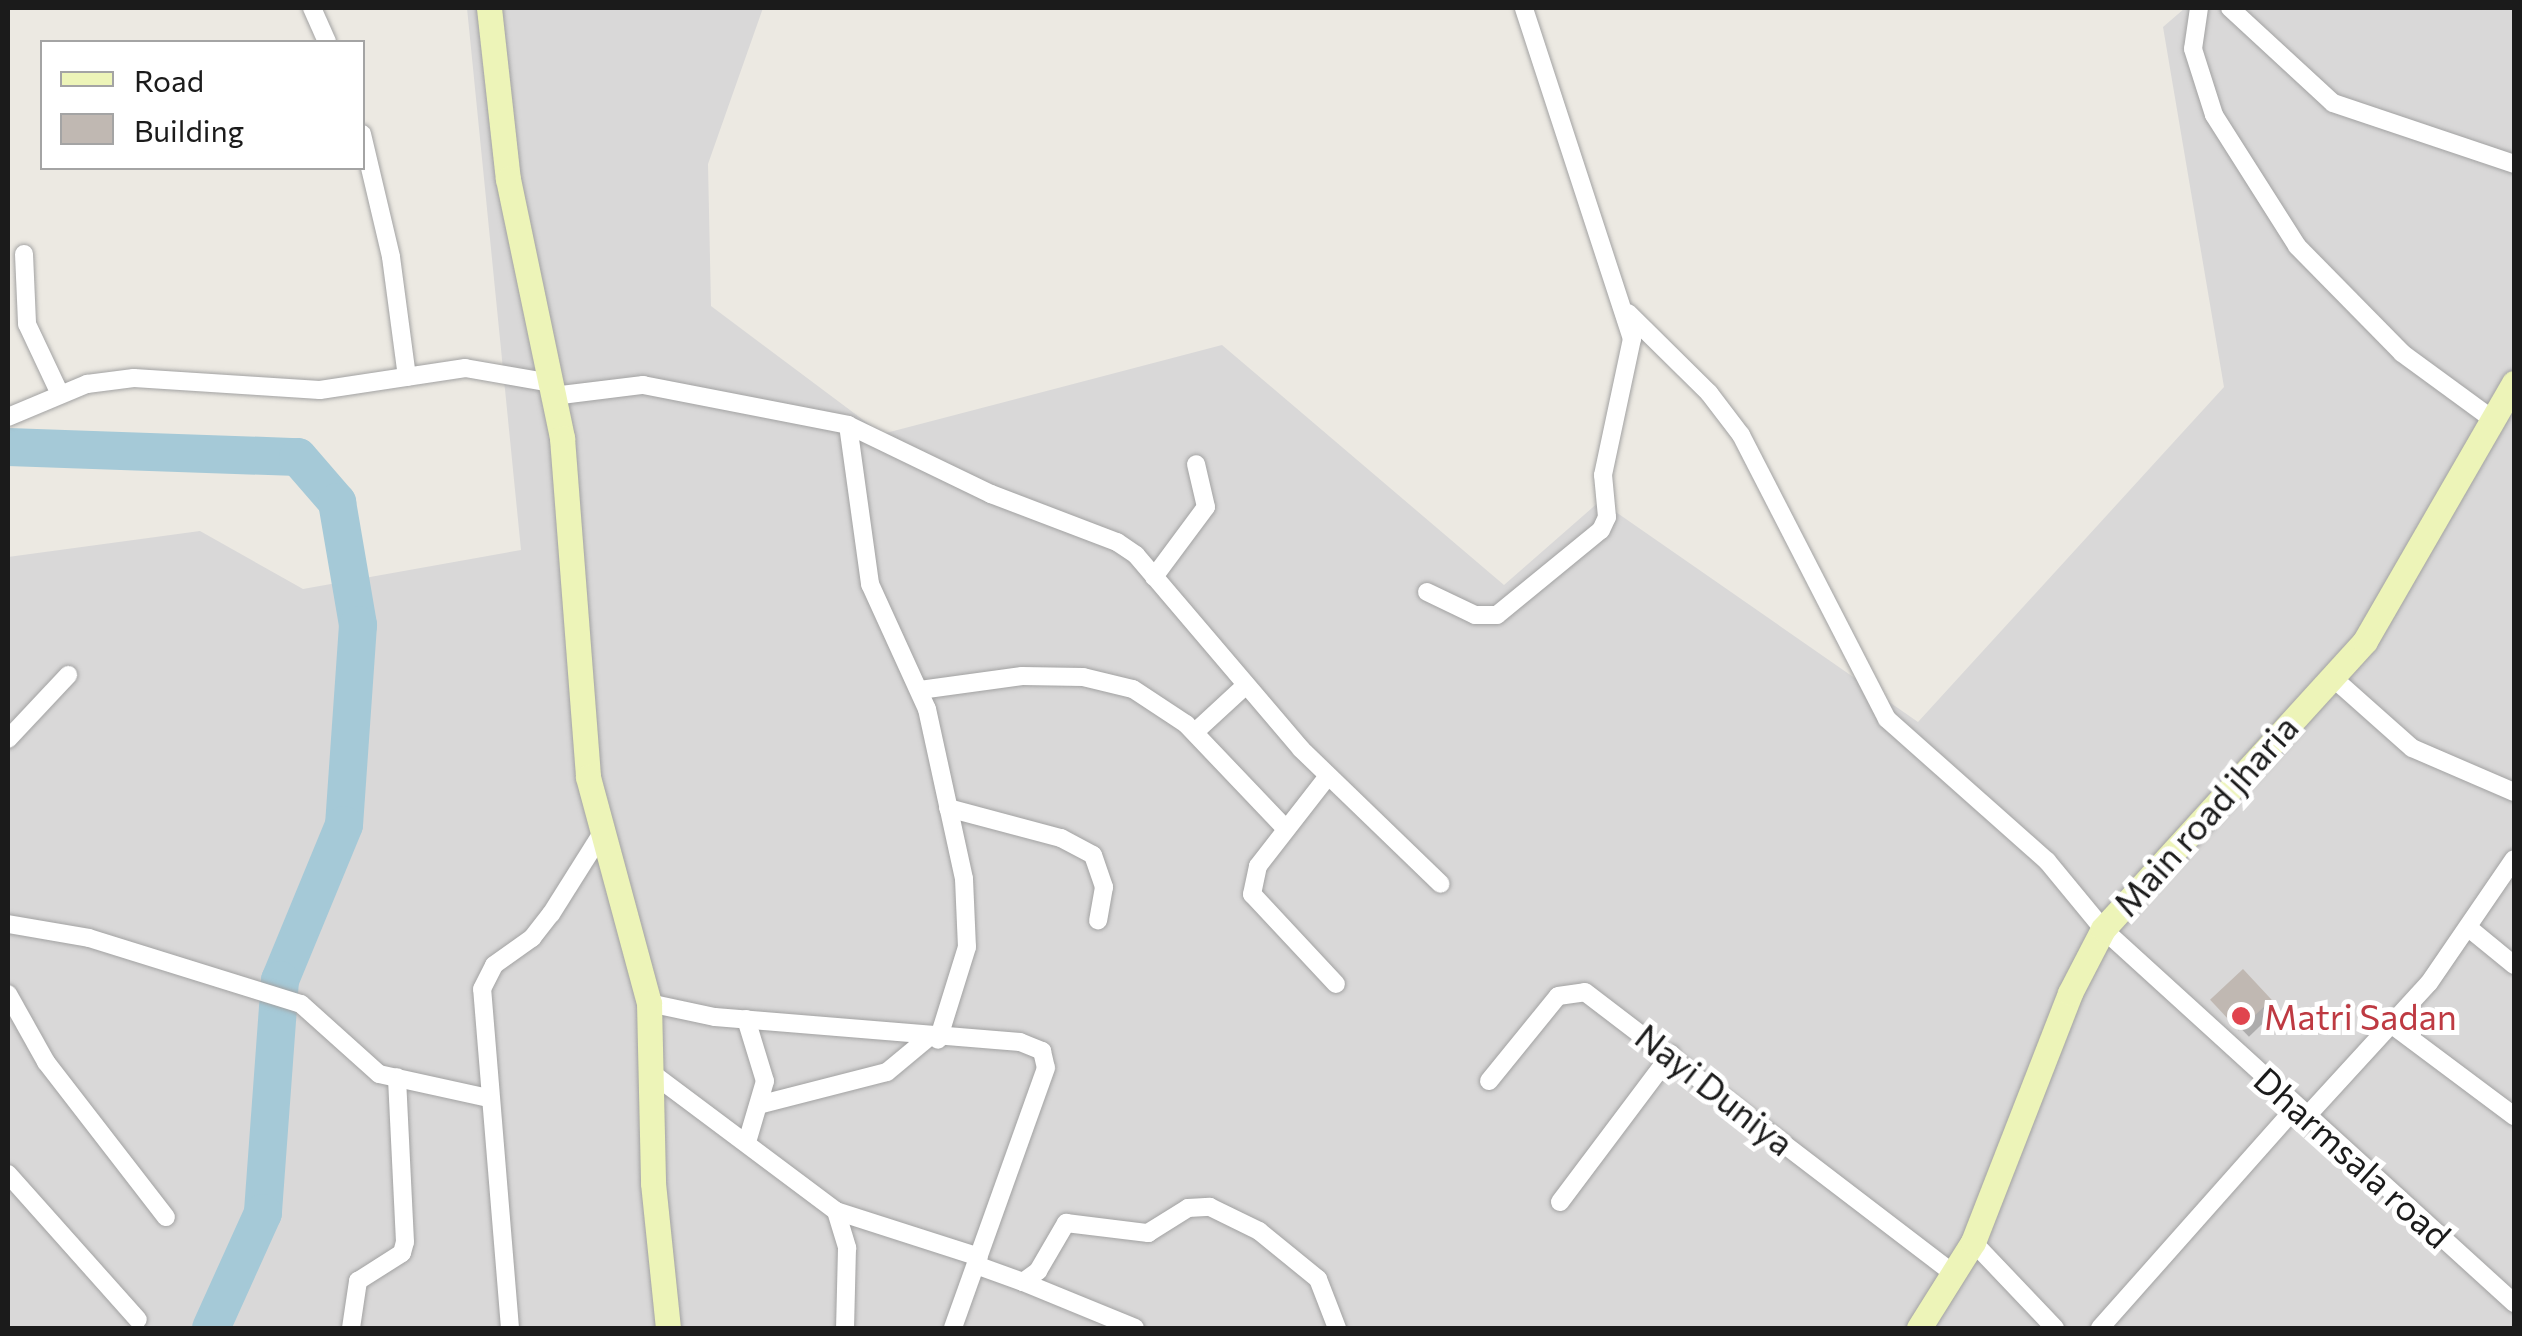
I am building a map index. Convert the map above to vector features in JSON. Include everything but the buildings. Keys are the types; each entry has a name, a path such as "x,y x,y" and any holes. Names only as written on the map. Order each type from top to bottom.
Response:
{"street":[{"path":"312,8 326,40"},
{"path":"490,8 508,179 568,487 581,724 602,833 648,1003 653,1074 653,1184 668,1328"},
{"path":"1427,592 1475,616 1497,615 1601,530 1607,517 1603,475 1630,358 1628,313 1565,147 1524,8"},
{"path":"2199,8 2193,49 2214,114 2296,246 2402,353 2494,421"},
{"path":"2230,8 2333,104 2514,164"},
{"path":"365,147 391,257 407,377"},
{"path":"24,254 26,324 60,394"},
{"name":"Dharmsala road","path":"1628,313 1709,393 1741,435 1888,719 2047,861 2103,929 2514,1303"},
{"path":"8,416 60,394 134,378 288,391 488,369 552,390 643,385 848,425 991,494 1094,530 1136,555 1245,686 1328,776 1441,884"},
{"name":"Main road jharia","path":"1918,1328 1973,1242 2070,993 2103,929 2332,677 2386,612 2514,383"},
{"path":"762,1104 887,1072 933,1039 967,947 964,879 920,690 870,584 848,425"},
{"path":"1154,577 1206,508 1196,464"},
{"path":"8,739 68,675"},
{"path":"920,690 1022,676 1109,680 1133,688 1194,732 1286,828"},
{"path":"2332,677 2412,748 2514,792"},
{"path":"1194,732 1245,686"},
{"path":"1328,776 1258,866 1252,894 1336,984"},
{"path":"948,808 1060,838 1094,855 1104,887 1098,920"},
{"path":"510,1328 488,1098 486,978 532,938 602,833"},
{"path":"2100,1328 2302,1112 2391,1024 2470,929 2514,859"},
{"path":"8,924 89,938 302,1004 365,1065 397,1078 488,1098"},
{"path":"2470,929 2514,964"},
{"name":"Nayi Duniya","path":"1488,1081 1558,996 1572,991 1607,1006 1953,1273"},
{"path":"8,994 46,1062 166,1217"},
{"path":"648,1003 746,1020 933,1039 1033,1044 1046,1058 953,1328"},
{"path":"746,1020 764,1061 762,1104 747,1142"},
{"path":"2391,1024 2514,1116"},
{"path":"1560,1202 1671,1054"},
{"path":"653,1074 836,1211 978,1261 1135,1328"},
{"path":"352,1328 358,1281 402,1254 397,1078"},
{"path":"8,1174 138,1320"},
{"path":"1023,1282 1038,1271 1066,1224 1148,1233 1199,1206 1259,1231 1318,1279 1337,1328"},
{"path":"836,1211 847,1248 845,1328"},
{"path":"1973,1242 2055,1328"}],"shaded area":[{"path":"467,8 763,8 708,164 711,306 882,434 1222,345 1504,585 1600,501 1918,722 2224,387 2163,27 2185,8 2514,8 2514,1328 8,1328 8,557 200,531 303,589 521,550"}],"waterway":[{"path":"8,447 298,457 337,502 358,625 344,825 280,980 263,1213 211,1328"}],"place":[{"name":"Matri Sadan","path":"2241,1016"}]}
